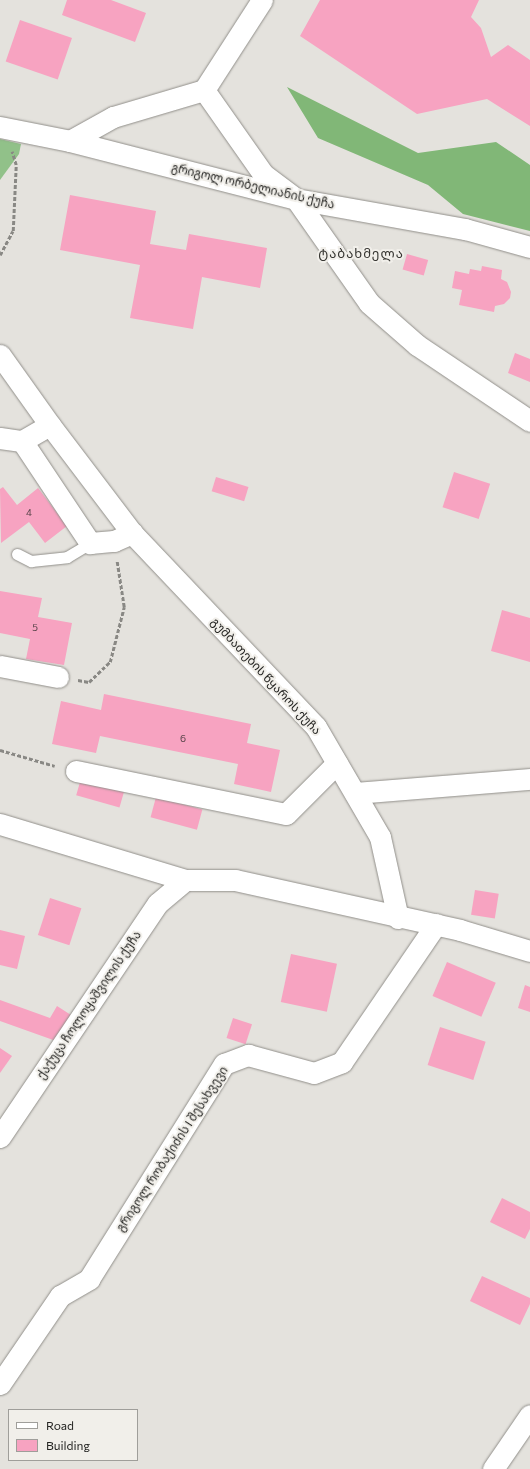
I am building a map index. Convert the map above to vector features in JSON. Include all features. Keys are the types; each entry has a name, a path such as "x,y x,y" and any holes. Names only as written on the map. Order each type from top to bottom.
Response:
{"street":[{"path":"70,141 113,117 204,90 262,0"},
{"path":"204,90 263,174 296,199 368,303 417,345 530,421"},
{"name":"გრიგოლ ორბელიანის ქუჩა","path":"0,127 70,141 296,199 465,229 530,247"},
{"name":"გუმბათების წყაროს ქუჩა","path":"0,355 50,425 123,537 316,727 380,837 398,918"},
{"path":"0,438 22,441 50,425"},
{"path":"22,441 90,543 123,537"},
{"path":"0,666 58,677"},
{"path":"76,771 286,814 337,763"},
{"path":"354,793 530,780"},
{"path":"0,824 185,880 235,880 398,918 436,924 530,951"},
{"name":"ქაქუცა ჩოლოყაშვილის ქუჩა","path":"0,1137 158,903 185,880"},
{"name":"გრიგოლ რობაქიძის I შესახვევი","path":"0,1384 60,1296 89,1279 224,1064 248,1055 314,1073 342,1062 436,924"},
{"path":"493,1469 530,1415"}],"lane":[{"path":"17,554 31,561 67,557 90,543"}],"path":[{"path":"0,256 13,231 16,165 12,151"},
{"path":"58,677 89,682 110,662 124,607 123,537"},
{"path":"0,750 76,771"}],"green space":[{"path":"287,87 418,153 496,142 530,165 530,231 463,214 428,185 318,138"},
{"path":"0,139 21,144 19,154 0,180"}],"building":[{"path":"67,0 111,0 146,13 135,42 62,15"},
{"path":"320,0 479,0 471,17 481,28 491,57 508,45 530,60 530,126 487,99 417,114 300,36"},
{"path":"20,20 72,38 58,80 6,62"},
{"path":"70,195 156,211 150,244 186,250 189,234 267,248 260,288 202,277 193,329 130,318 140,265 60,250"},
{"path":"407,254 428,260 424,275 403,269"},
{"path":"482,266 502,270 501,279 507,282 511,292 510,298 504,304 495,306 494,312 459,305 462,290 452,288 455,271 469,274 470,269 481,271"},
{"path":"515,353 530,359 530,382 508,373"},
{"path":"454,472 490,484 479,519 443,507"},
{"path":"216,477 249,487 244,501 212,491"},
{"path":"3,487 17,505 38,488 67,526 45,543 29,522 1,543 0,489"},
{"path":"0,591 42,598 38,617 72,623 64,665 26,659 30,639 0,633"},
{"path":"502,610 530,618 530,662 491,651"},
{"path":"104,694 251,724 247,743 280,750 271,792 234,784 238,764 100,736 96,753 52,744 61,701 101,710"},
{"path":"82,775 125,787 119,808 76,795"},
{"path":"156,797 202,809 197,830 151,817"},
{"path":"475,890 499,894 495,918 471,915"},
{"path":"50,898 81,908 69,945 38,935"},
{"path":"0,930 25,936 17,969 0,965"},
{"path":"291,954 337,964 327,1012 281,1002"},
{"path":"447,962 496,983 481,1017 433,996"},
{"path":"525,985 530,987 530,1012 518,1008"},
{"path":"0,1000 50,1018 57,1006 71,1015 56,1041 0,1021"},
{"path":"233,1018 252,1024 246,1044 227,1038"},
{"path":"440,1027 486,1042 473,1080 428,1065"},
{"path":"0,1048 12,1056 0,1073"},
{"path":"502,1198 530,1212 530,1229 525,1239 490,1222"},
{"path":"482,1276 530,1298 530,1304 520,1325 470,1301"}],"district":[{"name":"ტაბახმელა","path":"361,253"}]}
